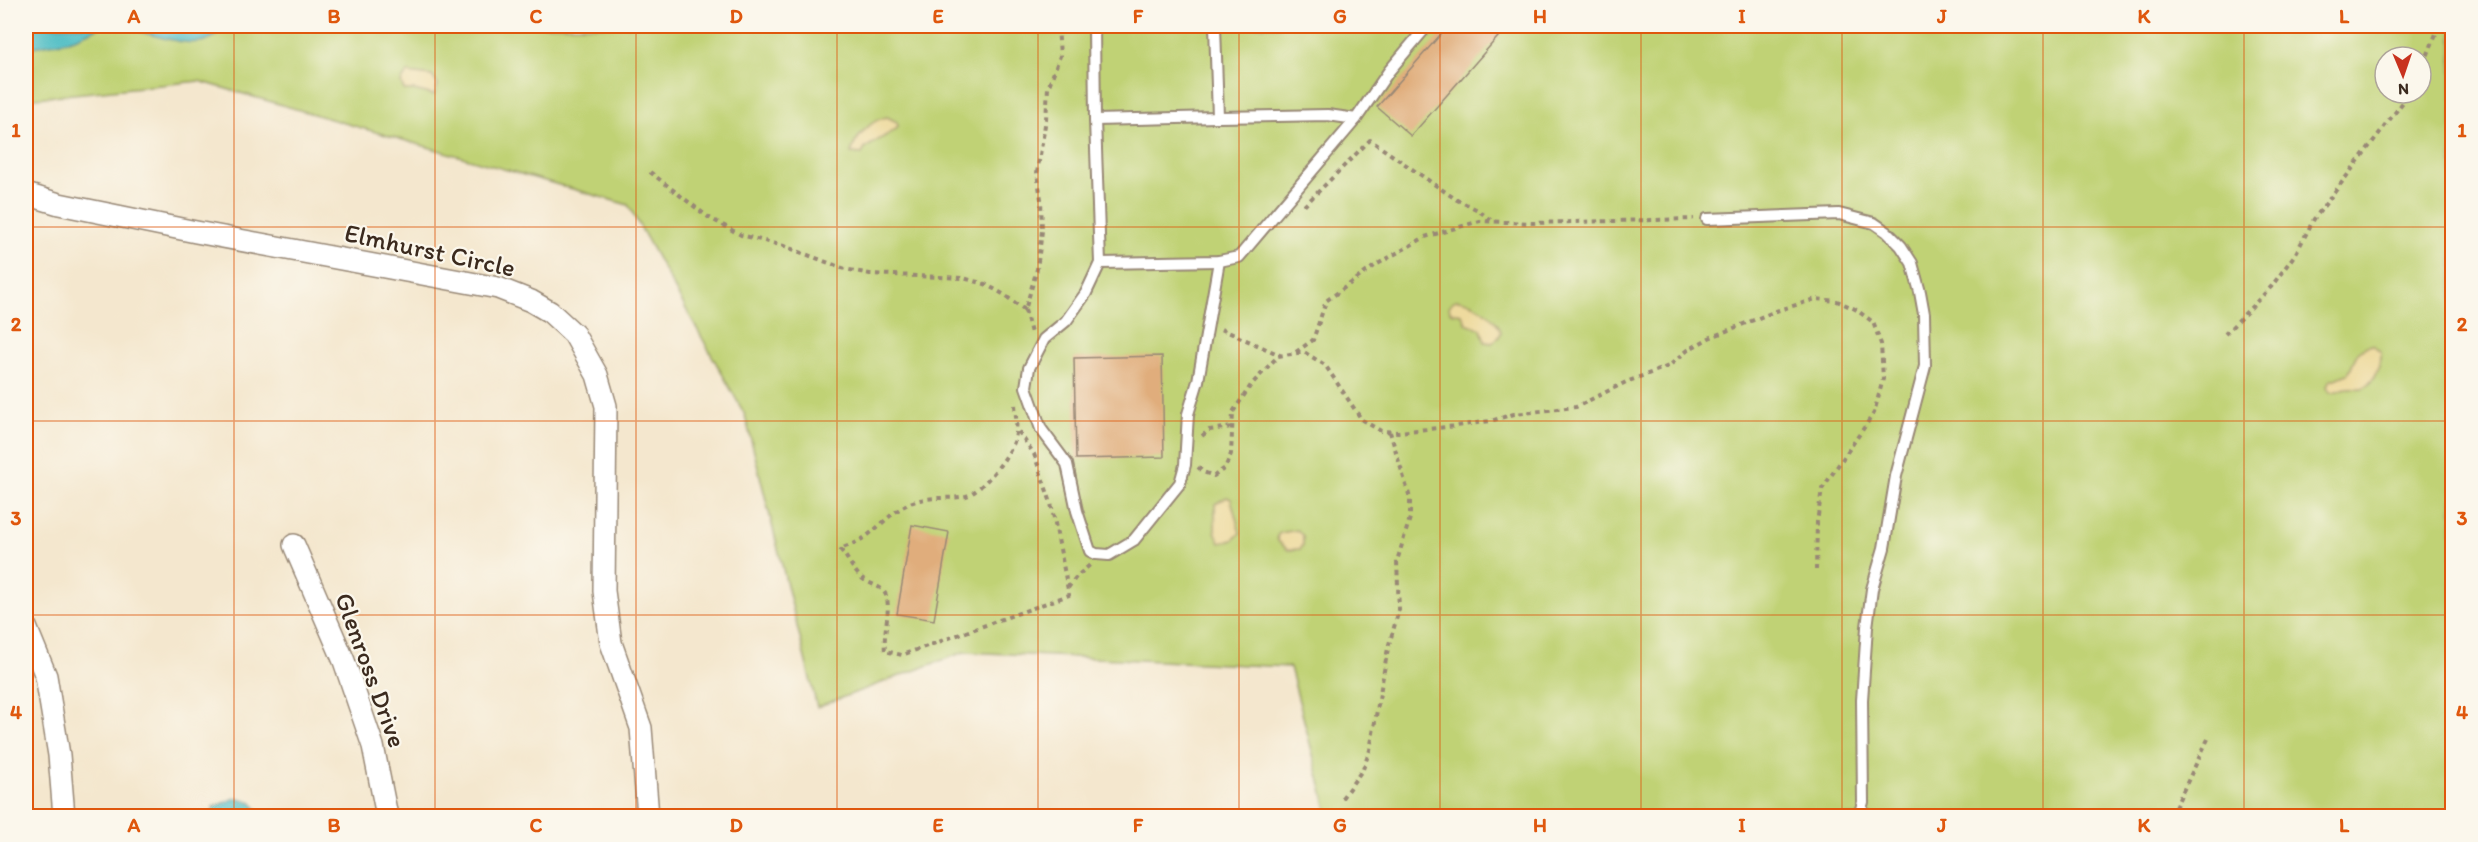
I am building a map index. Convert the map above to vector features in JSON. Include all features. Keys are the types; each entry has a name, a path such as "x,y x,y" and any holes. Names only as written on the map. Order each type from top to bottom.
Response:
{"street":[{"name":"Elmhurst Circle","path":"26,194 59,204 196,232 498,288 531,301 550,312 574,334 597,375 606,406 604,591 611,643 641,728 648,816"},
{"name":"Glenross Drive","path":"294,546 344,661 370,735 387,816"},
{"path":"26,627 46,676 59,755 64,816"}],"lane":[{"path":"1095,26 1095,120 1100,263 1086,293 1066,321 1044,339 1029,368 1026,387 1041,429 1067,464 1077,511 1090,550 1109,555 1134,540 1180,483 1185,465 1188,414 1198,381 1219,261"},
{"path":"1215,26 1218,117"},
{"path":"1100,263 1219,261 1239,257 1356,119 1389,71 1427,26"},
{"path":"1095,120 1328,115 1356,119"},
{"path":"1707,219 1839,214 1874,223 1901,246 1912,263 1920,292 1924,314 1924,366 1896,476 1884,548 1872,589 1867,627 1862,700 1863,802 1858,816"}],"path":[{"path":"1031,338 1025,310 1037,269 1042,231 1037,173 1046,119 1048,88 1060,56 1058,26"},
{"path":"2432,45 2439,26"},
{"path":"2225,334 2271,287 2296,253 2314,219 2401,105"},
{"path":"1299,210 1370,140 1457,200 1478,210 1494,222"},
{"path":"650,172 708,217 741,236 784,246 854,271 870,274 963,278 986,284 1025,310"},
{"path":"1195,459 1196,465 1203,472 1214,476 1225,468 1231,454 1233,412 1251,385 1278,356 1298,351 1313,340 1326,301 1396,252 1425,237 1480,221 1532,223 1707,219"},
{"path":"1208,321 1278,356 1304,352 1325,365 1362,420 1381,431 1390,432 1457,426 1490,421 1514,414 1576,407 1626,382 1670,366 1688,350 1709,338 1776,311 1816,299 1837,301 1855,309 1873,322 1881,344 1883,379 1874,413 1822,489 1817,522 1816,570"},
{"path":"1015,402 1017,429 1013,444 993,474 970,495 948,499 927,497 911,503 894,512 858,542 840,549 848,557 852,569 867,581 881,588 887,598 885,651 902,655 1006,616 1069,596 1052,503 1034,454 1017,429"},
{"path":"1198,438 1209,430 1232,427"},
{"path":"1342,798 1364,769 1370,750 1388,648 1399,610 1397,561 1410,518 1410,498 1390,432"},
{"path":"1068,588 1076,577 1101,554"},
{"path":"2171,816 2208,739"}],"green space":[{"path":"26,26 2452,26 2452,816 1329,816 1290,667 964,652 817,707 745,415 628,205 199,81 26,99"}],"sand":[{"path":"407,73 432,76 438,85 434,95 404,90 401,82"},
{"path":"887,117 897,122 898,126 895,130 865,148 862,154 851,153 864,130 875,121"},
{"path":"1455,300 1468,302 1489,315 1499,326 1501,332 1499,337 1492,343 1485,342 1481,329 1466,323 1462,314 1450,312 1449,305"},
{"path":"2373,345 2381,352 2381,356 2379,367 2370,383 2362,388 2346,388 2330,392 2327,387 2329,381 2348,374 2358,352"},
{"path":"1227,497 1231,499 1240,533 1233,540 1220,543 1215,531 1215,504"},
{"path":"1297,530 1303,536 1303,545 1300,549 1288,550 1278,541 1277,536 1280,533"}],"water":[{"path":"26,26 103,26 68,41 26,48"},
{"path":"118,26 222,26 215,36 204,41 190,42 174,41"},
{"path":"235,798 251,802 263,816 212,816 214,807"}],"building":[{"path":"1448,26 1499,26 1504,30 1411,136 1377,107"},
{"path":"1162,356 1164,457 1076,459 1074,358"},
{"path":"912,525 949,532 934,620 897,614"}]}
